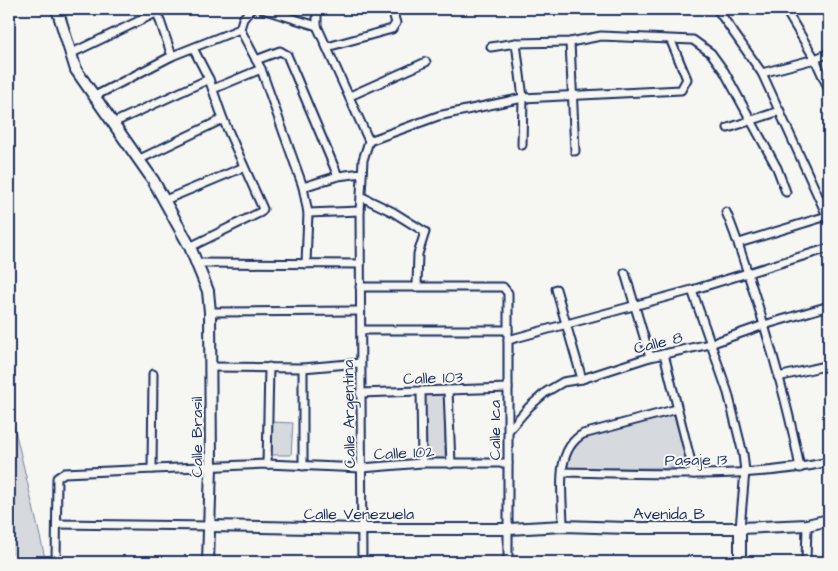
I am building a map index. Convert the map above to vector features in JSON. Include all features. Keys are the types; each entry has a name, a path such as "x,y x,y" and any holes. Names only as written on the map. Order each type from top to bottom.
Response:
{"main road":[{"name":"Calle Brasil","path":"57,9 76,70 115,122 165,200 199,264 208,291 211,367 211,467 208,562"},
{"name":"Avenida B","path":"509,529 563,526 740,528 807,525 829,520"},
{"name":"Calle Venezuela","path":"210,526 509,529"},
{"path":"740,528 740,562"}],"street":[{"path":"251,9 243,20 240,29 261,69 303,187 308,213 306,264"},
{"path":"262,9 317,26"},
{"path":"317,9 317,26 369,141 438,116 522,98 681,90 687,79 671,41"},
{"path":"327,47 392,28 396,23 395,18 388,9"},
{"path":"717,9 762,73 828,218 739,243"},
{"path":"785,9 815,59 829,90"},
{"path":"70,54 159,10 172,56"},
{"path":"95,96 172,56 240,29"},
{"path":"491,46 516,42 570,42 601,36 671,41 693,40 711,53 724,70 777,168 786,192"},
{"path":"516,42 522,98 522,144"},
{"path":"570,42 575,151"},
{"path":"190,246 261,212 262,206 223,119 214,89 193,48"},
{"path":"256,60 280,52 287,55 338,176"},
{"path":"762,73 815,59 829,53"},
{"path":"350,96 426,62"},
{"path":"214,89 261,69"},
{"path":"115,122 209,79"},
{"path":"728,128 780,111"},
{"path":"140,159 223,119"},
{"name":"Calle Argentina","path":"362,562 360,211 362,173 369,141"},
{"path":"165,200 244,167"},
{"path":"303,187 338,176 362,173"},
{"path":"360,287 416,285 418,254 425,232 394,212 362,197"},
{"path":"308,213 360,211"},
{"path":"726,212 739,243 764,325 793,427 800,468"},
{"path":"508,340 692,290 829,248"},
{"path":"199,264 360,264"},
{"path":"625,273 650,357"},
{"name":"Calle Ica","path":"416,285 503,287 510,298 508,330 508,562"},
{"path":"556,289 582,379"},
{"path":"692,290 728,393 743,454 745,471 740,528"},
{"name":"Calle 8","path":"509,430 529,407 546,392 563,382 582,379 650,357 710,344 764,325 829,306"},
{"path":"210,312 360,311"},
{"path":"361,330 508,330"},
{"path":"664,354 694,474"},
{"path":"211,367 302,368 360,363"},
{"path":"778,377 828,365 829,375"},
{"path":"267,464 269,367"},
{"path":"302,368 303,466"},
{"path":"152,374 152,469"},
{"name":"Calle 103","path":"360,393 508,388"},
{"path":"448,390 451,464"},
{"path":"421,391 422,463"},
{"path":"563,526 563,472 567,449 573,440 583,434 677,409"},
{"name":"Pasaje 13","path":"563,472 694,474 800,468 829,462"},
{"name":"Calle 102","path":"56,562 57,478 64,472 267,464 362,468 422,463 508,463"},
{"path":"57,524 210,526"},
{"path":"806,562 807,525"}],"shaded area":[{"path":"424,395 445,395 445,458 424,459"},
{"path":"9,409 11,413 46,562 9,562"},
{"path":"673,413 689,468 566,468 571,448 582,438 621,425"},
{"path":"272,422 293,423 291,455 271,455"}]}
